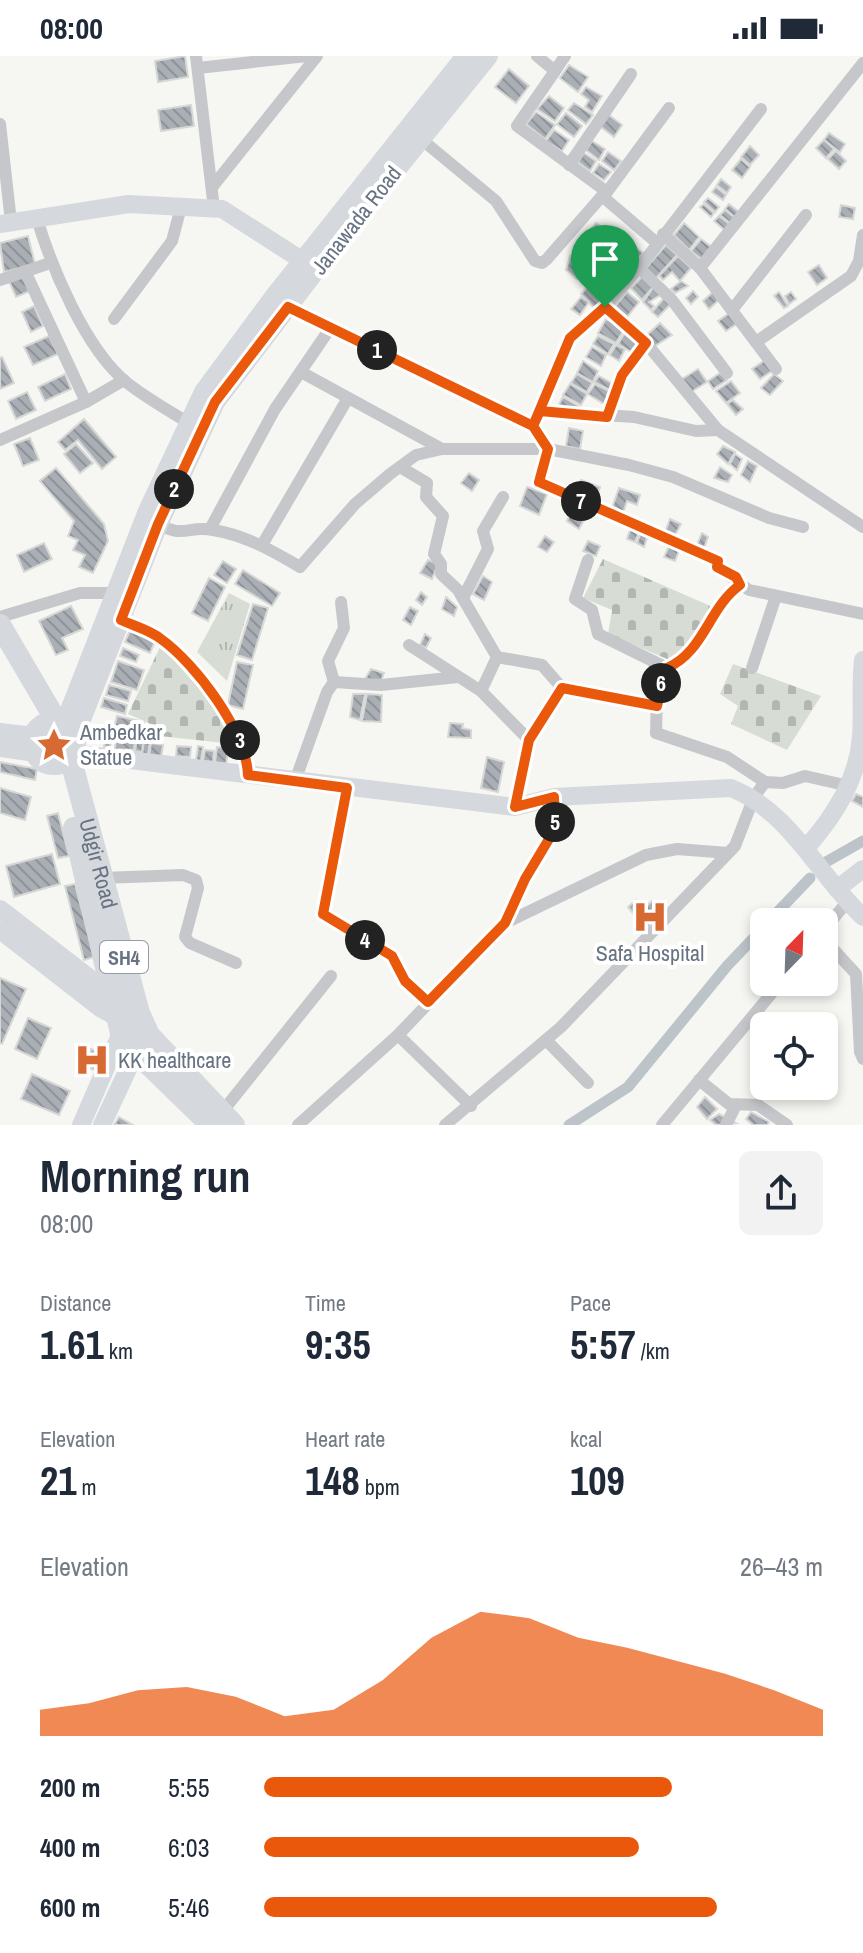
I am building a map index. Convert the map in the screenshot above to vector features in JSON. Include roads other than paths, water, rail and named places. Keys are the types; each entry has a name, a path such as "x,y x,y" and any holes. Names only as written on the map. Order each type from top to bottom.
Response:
{"highway":[{"name":"Udgir Road","path":"0,625 57,741 102,878 123,1015"},
{"name":"Udgir Road","path":"0,645 57,741 123,1015 142,1044 222,1121"}],"main road":[{"name":"Janawada Road","path":"281,302 303,261 466,56"},
{"name":"Janawada Road","path":"57,741 121,620 194,427 204,392 421,139 488,56"},
{"name":"Janawada Road","path":"57,741 115,593 194,427"}],"street":[{"path":"214,209 197,62 307,56"},
{"path":"213,186 317,56"},
{"path":"537,56 555,71"},
{"path":"565,56 517,126 700,268 776,369"},
{"path":"700,268 863,63"},
{"path":"569,165 631,74"},
{"path":"421,139 496,201 535,261 542,263 605,194 669,108"},
{"path":"533,426 570,338 605,307 639,268 761,109"},
{"path":"0,124 5,223 129,204 222,209 303,261"},
{"path":"114,319 172,241 181,207"},
{"path":"732,310 806,215"},
{"path":"37,219 50,263 97,345 124,380 194,427"},
{"path":"756,342 851,276 859,261 863,235"},
{"path":"0,280 50,263"},
{"path":"639,268 672,300 727,373"},
{"path":"25,271 86,402"},
{"path":"281,302 533,426 548,449 539,482 718,561 717,567 736,577 740,585 776,596 863,614"},
{"path":"605,307 646,343 718,430 863,527"},
{"path":"210,529 275,409 331,327"},
{"path":"607,417 622,375 646,343"},
{"path":"301,372 442,449"},
{"path":"0,440 86,402 124,380"},
{"path":"262,545 348,398"},
{"path":"540,411 634,417 696,431 718,430"},
{"path":"158,524 175,533 210,529 262,545 300,567 355,504 416,455 442,449 548,449 673,477 769,518 803,527"},
{"path":"400,467 427,483 426,497 443,516 434,554 441,564 441,574 463,598 497,657 542,665 562,688 657,706"},
{"path":"463,598 488,549 483,531 503,497"},
{"path":"588,560 575,599 592,610 598,634 667,668"},
{"path":"667,668 680,662 697,644 731,592 740,585"},
{"path":"0,617 80,593 115,593"},
{"path":"752,668 776,596"},
{"path":"334,682 328,661 345,622 341,602"},
{"path":"121,620 164,641 206,688 245,750 248,775"},
{"path":"409,645 481,691 529,740"},
{"path":"481,691 497,657"},
{"path":"807,847 830,821 849,786 861,737 863,660"},
{"path":"667,668 657,706 656,733 727,757 759,790 807,847 842,896 863,917"},
{"path":"334,682 381,685 458,677"},
{"path":"295,781 327,692 334,682"},
{"path":"515,807 529,740 562,688"},
{"path":"0,732 248,775 515,807 554,797 731,788 759,790 811,776 849,786"},
{"path":"0,748 57,741"},
{"path":"347,788 323,914 392,956 405,981 428,1002"},
{"path":"445,1125 546,1040 735,846 759,790"},
{"path":"298,1125 398,1035 505,923 525,879 555,829 554,797"},
{"path":"505,923 646,855 677,849 728,853"},
{"path":"836,908 863,869"},
{"path":"102,878 183,875 196,880 198,888 185,937 190,943 236,963"},
{"path":"0,909 123,1015"},
{"path":"0,930 123,1015"},
{"path":"838,954 856,974 863,1059"},
{"path":"222,1121 331,976"},
{"path":"662,1125 769,996"},
{"path":"81,1125 123,1015"},
{"path":"398,1035 471,1106"},
{"path":"546,1040 588,1083"},
{"path":"102,1125 142,1044"},
{"path":"699,1080 735,1107 758,1105 787,1125"},
{"path":"726,1125 735,1107"}],"waterway":[{"path":"826,862 863,841"},
{"path":"781,908 810,878"},
{"path":"569,1125 628,1087 750,942"}],"place":[{"name":"Ambedkar Statue","path":"54,745"},
{"name":"Safa Hospital","path":"650,917"},
{"name":"KK healthcare","path":"92,1060"}]}
